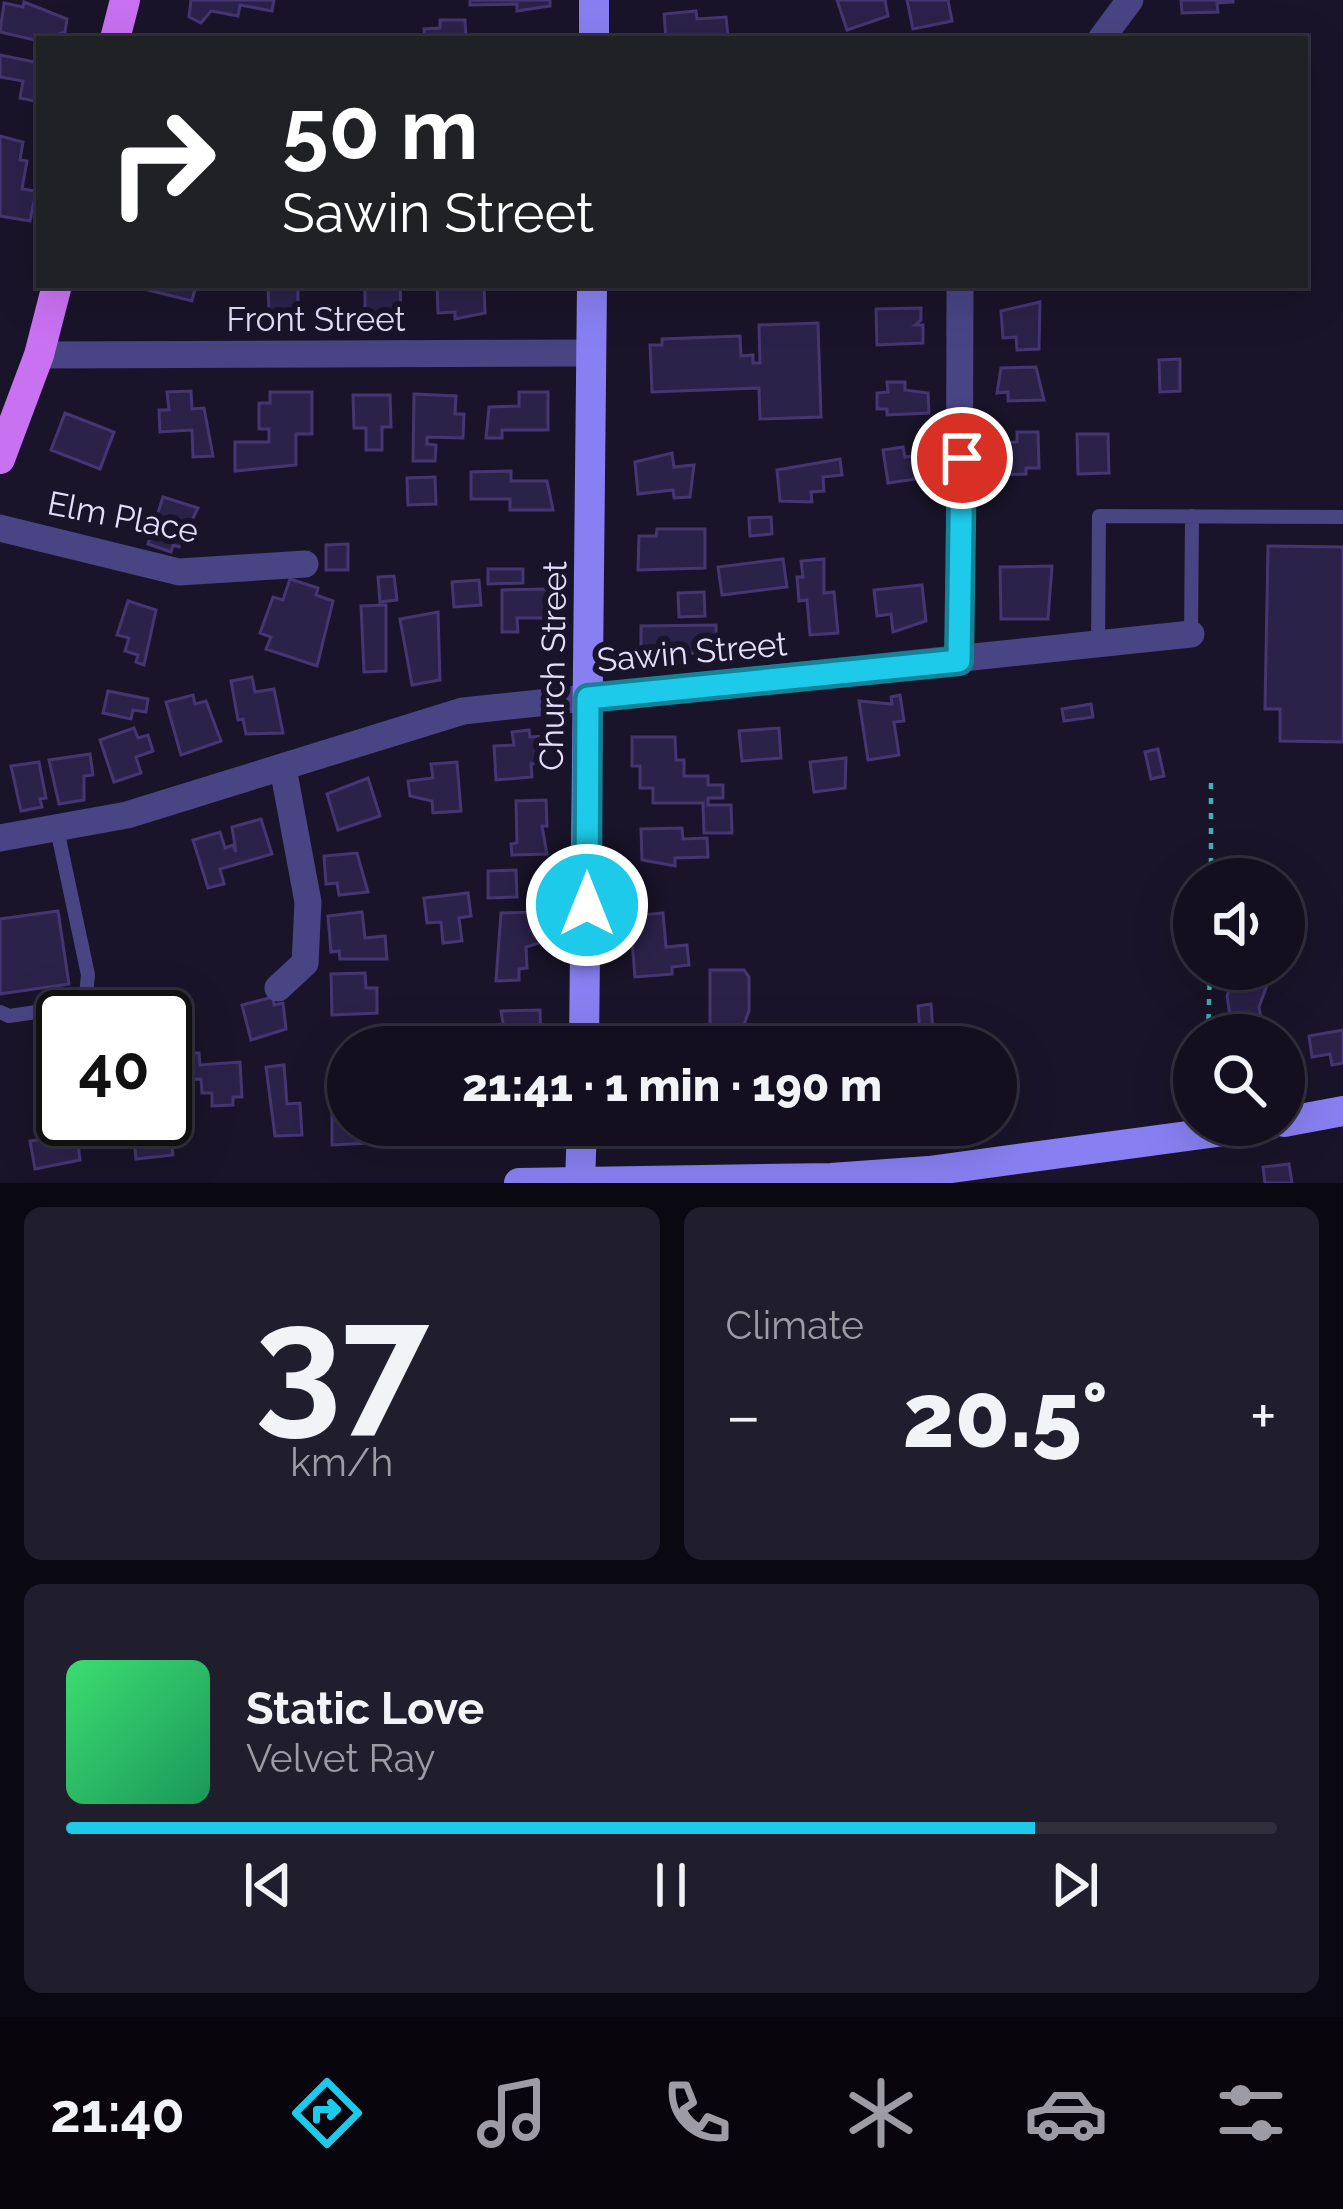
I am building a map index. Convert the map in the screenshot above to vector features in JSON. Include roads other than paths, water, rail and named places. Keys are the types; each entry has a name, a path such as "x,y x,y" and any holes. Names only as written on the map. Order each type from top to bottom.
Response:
{"main road":[{"path":"117,36 124,0"},
{"path":"0,459 39,355 56,288"}],"street":[{"path":"594,0 594,36"},
{"path":"1107,34 1130,0"},
{"name":"Church Street","path":"584,1026 592,288"},
{"path":"959,661 960,288"},
{"name":"Front Street","path":"39,355 592,353"},
{"name":"Elm Place","path":"0,528 179,572 305,564"},
{"name":"Sawin Street","path":"0,838 127,815 463,711 1191,634"},
{"path":"278,988 305,963 308,902 284,768"},
{"path":"1305,1118 1343,1111"},
{"path":"520,1183 831,1178 929,1171 1173,1138"},
{"path":"580,1181 581,1146"}],"lane":[{"path":"1098,644 1099,515 1343,517"},
{"path":"1191,634 1192,516"},
{"path":"0,1012 9,1016 85,1005 88,975 57,829"}]}
